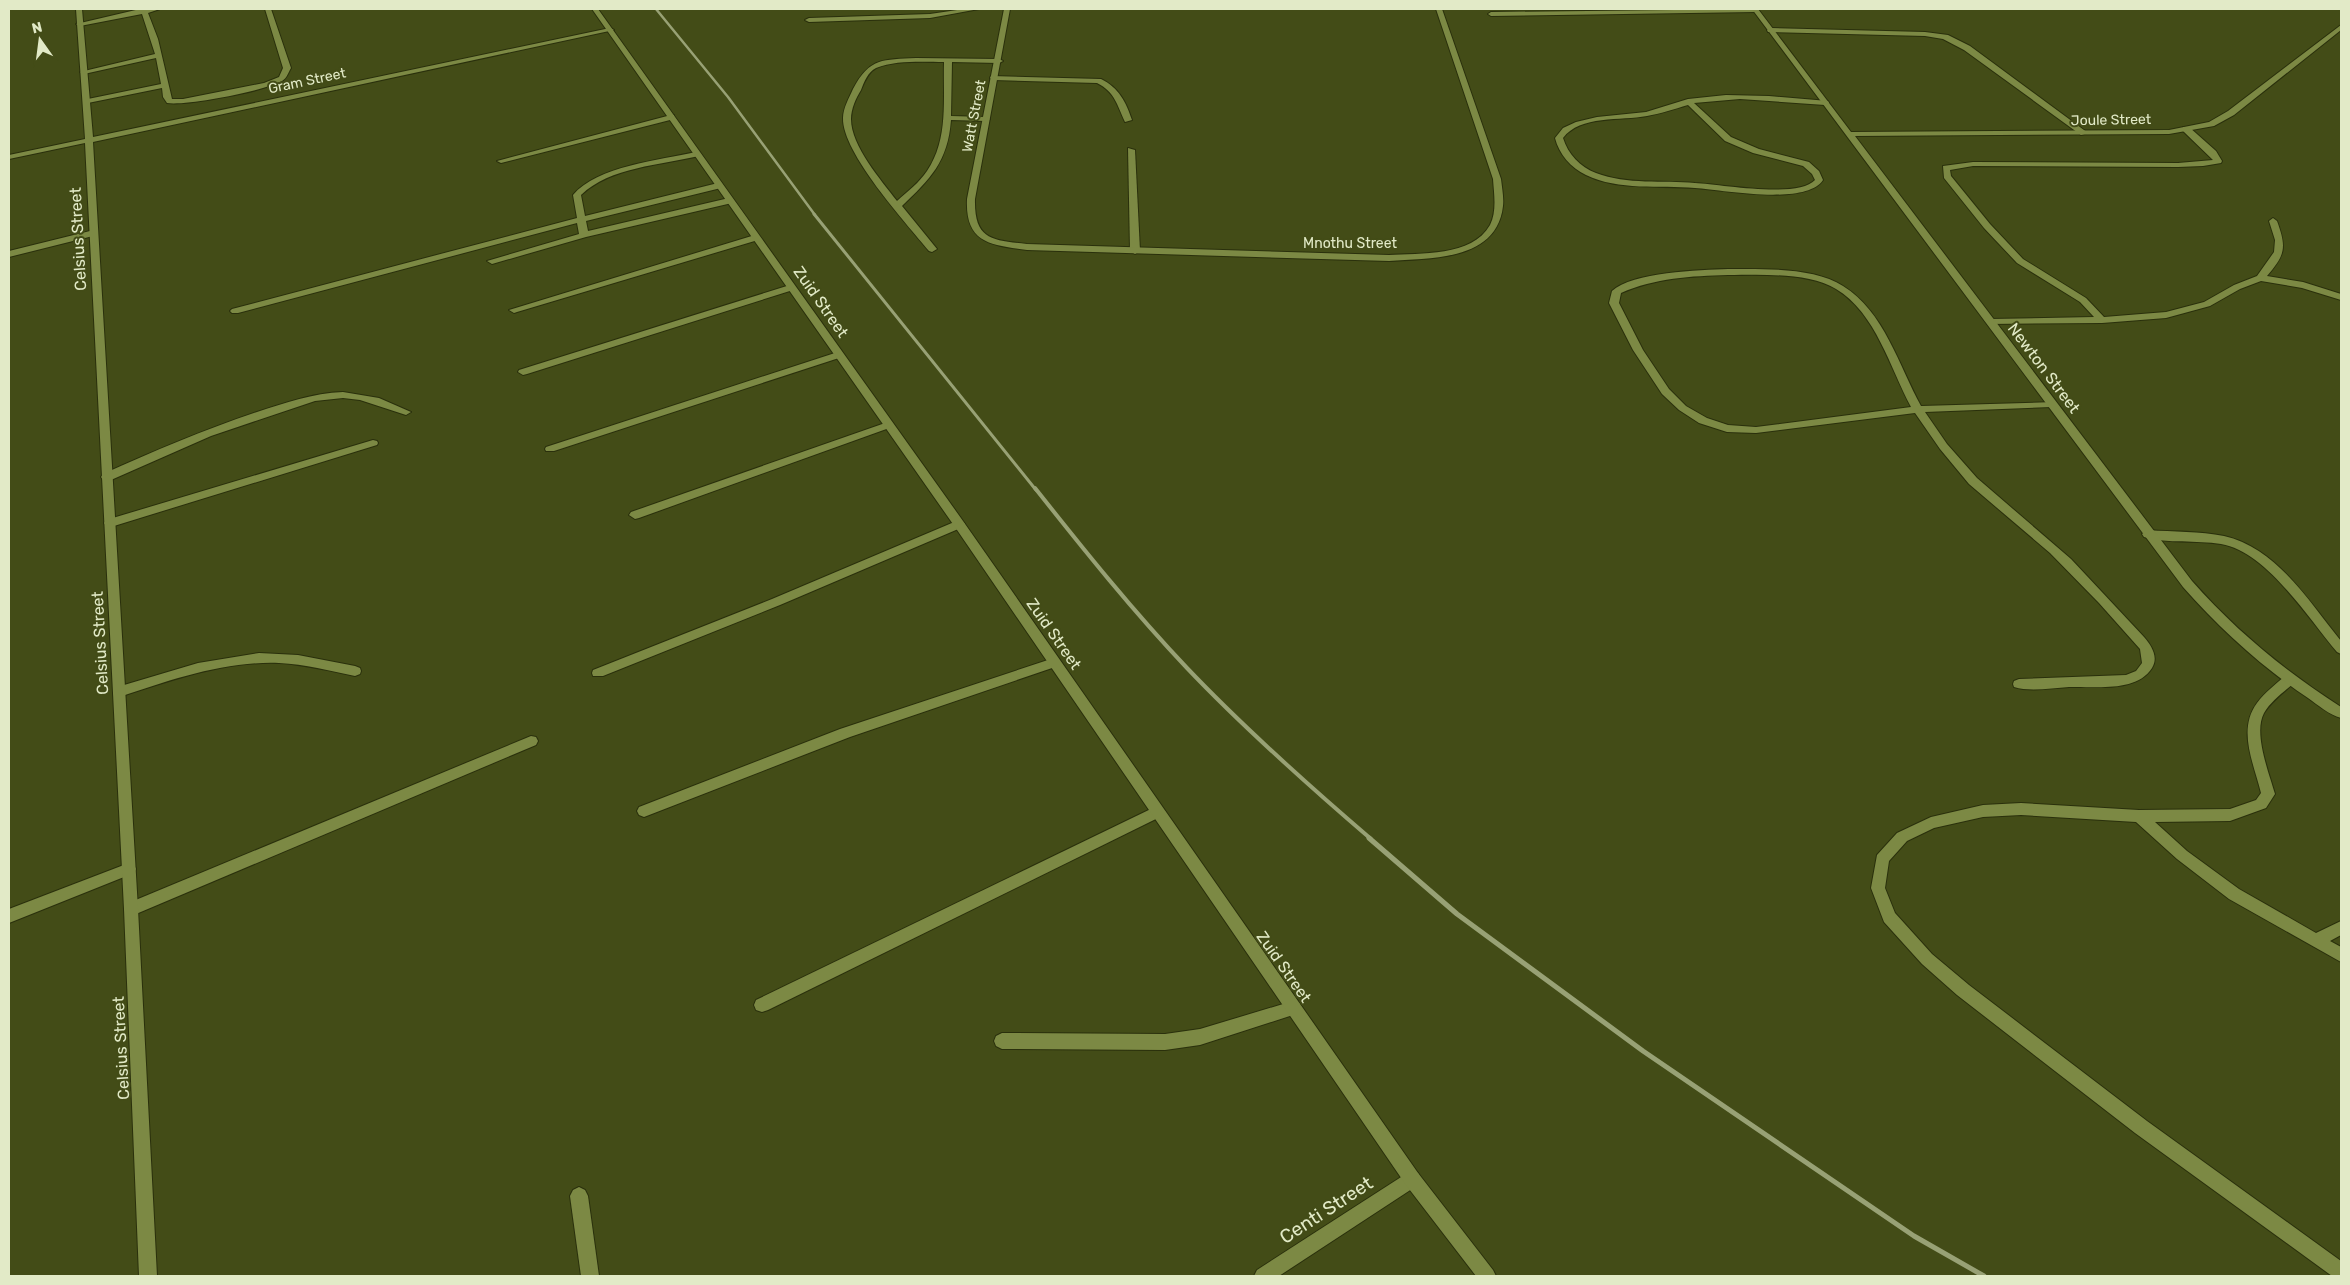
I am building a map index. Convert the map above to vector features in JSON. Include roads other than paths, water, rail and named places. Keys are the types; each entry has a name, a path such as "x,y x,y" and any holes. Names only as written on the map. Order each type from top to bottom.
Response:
{"street":[{"name":"Celsius Street","path":"80,9 89,140 129,869 148,1276"},
{"path":"80,24 144,10 157,9"},
{"path":"144,10 159,55 168,100 183,101 266,85 282,78 287,68 268,9"},
{"name":"Zuid Street","path":"595,9 790,288 959,524 1412,1179 1487,1276"},
{"path":"809,20 930,16 976,9"},
{"name":"Watt Street","path":"973,229 969,218 971,199 1007,9"},
{"name":"Mnothu Street","path":"973,229 986,239 1001,244 1135,251 1389,258 1432,255 1476,245 1488,237 1493,229 1500,208 1497,179 1439,9"},
{"path":"1491,14 1755,10"},
{"name":"Newton Street","path":"1755,10 2148,534 2200,598 2241,639 2290,679 2341,713"},
{"name":"Joule Street","path":"1848,134 2169,132 2211,124 2231,113 2341,27"},
{"name":"Gram Street","path":"9,157 610,30"},
{"path":"1771,30 1898,32 1945,37 1967,48 2084,133"},
{"path":"84,72 159,55"},
{"path":"898,205 927,178 935,166 946,133 948,118 948,61"},
{"path":"932,250 868,169 849,132 847,120 849,105 867,70 875,66 911,62 998,61"},
{"path":"994,78 1098,81 1108,85 1117,92 1123,102 1128,120"},
{"path":"86,102 166,85"},
{"path":"1688,101 1706,121 1728,139 1756,151 1806,164 1816,173 1819,180 1816,185 1807,188 1760,191 1604,178 1581,168 1563,149 1560,140 1562,134 1567,128 1584,120 1646,114 1688,101 1730,97 1825,103"},
{"path":"501,160 671,118"},
{"path":"948,118 986,119"},
{"path":"2102,320 2083,300 2020,261 1987,226 1958,190 1947,176 1946,168 1973,164 2203,164 2218,161 2213,153 2186,129"},
{"path":"1131,150 1135,251"},
{"path":"584,235 576,195 580,189 611,175 696,154"},
{"path":"235,311 718,186"},
{"path":"492,261 584,235 729,201"},
{"path":"1990,322 2102,320 2166,315 2208,304 2236,287 2260,278 2278,257 2280,240 2273,221"},
{"path":"9,254 94,233"},
{"path":"514,310 755,238"},
{"path":"2019,684 2128,680 2141,674 2148,664 2146,650 2117,614 2072,568 2028,527 1975,483 1950,456 1918,409 1867,314 1850,296 1826,281 1783,273 1720,273 1659,278 1633,284 1617,291 1614,303 1644,363 1666,392 1685,410 1713,425 1735,431 1756,430 1918,409 2051,404"},
{"path":"2260,278 2303,285 2341,297"},
{"path":"523,372 790,288"},
{"path":"550,449 838,355"},
{"path":"107,477 180,443 226,426 323,397 345,395 366,397 406,412"},
{"path":"636,515 888,424"},
{"path":"110,523 373,443"},
{"path":"598,673 776,602 959,524"},
{"path":"2148,534 2222,540 2240,546 2259,556 2275,569 2341,649"},
{"path":"119,692 204,668 254,658 297,659 355,671"},
{"path":"644,812 844,733 1054,663"},
{"path":"2290,679 2262,706 2255,719 2254,732 2268,794 2261,804 2230,815 2139,816 2021,809 1983,811 1932,823 1902,837 1882,859 1878,888 1889,917 1927,958 1963,990 2141,1127 2341,1272"},
{"path":"131,909 531,741"},
{"path":"762,1005 1157,812"},
{"path":"2139,816 2211,878 2234,894 2341,955"},
{"path":"9,916 129,869"},
{"path":"2316,941 2341,928"},
{"path":"1002,1041 1165,1042 1200,1037 1293,1008"},
{"name":"Centi Street","path":"1263,1276 1412,1179"},
{"path":"579,1196 590,1276"}],"railway":[{"path":"656,9 728,97 815,215"},
{"path":"814,214 1036,490"},
{"path":"1035,488 1090,557 1187,668 1277,756 1371,839"},
{"path":"1369,838 1457,914 1643,1051 1914,1236 1984,1276"}]}
